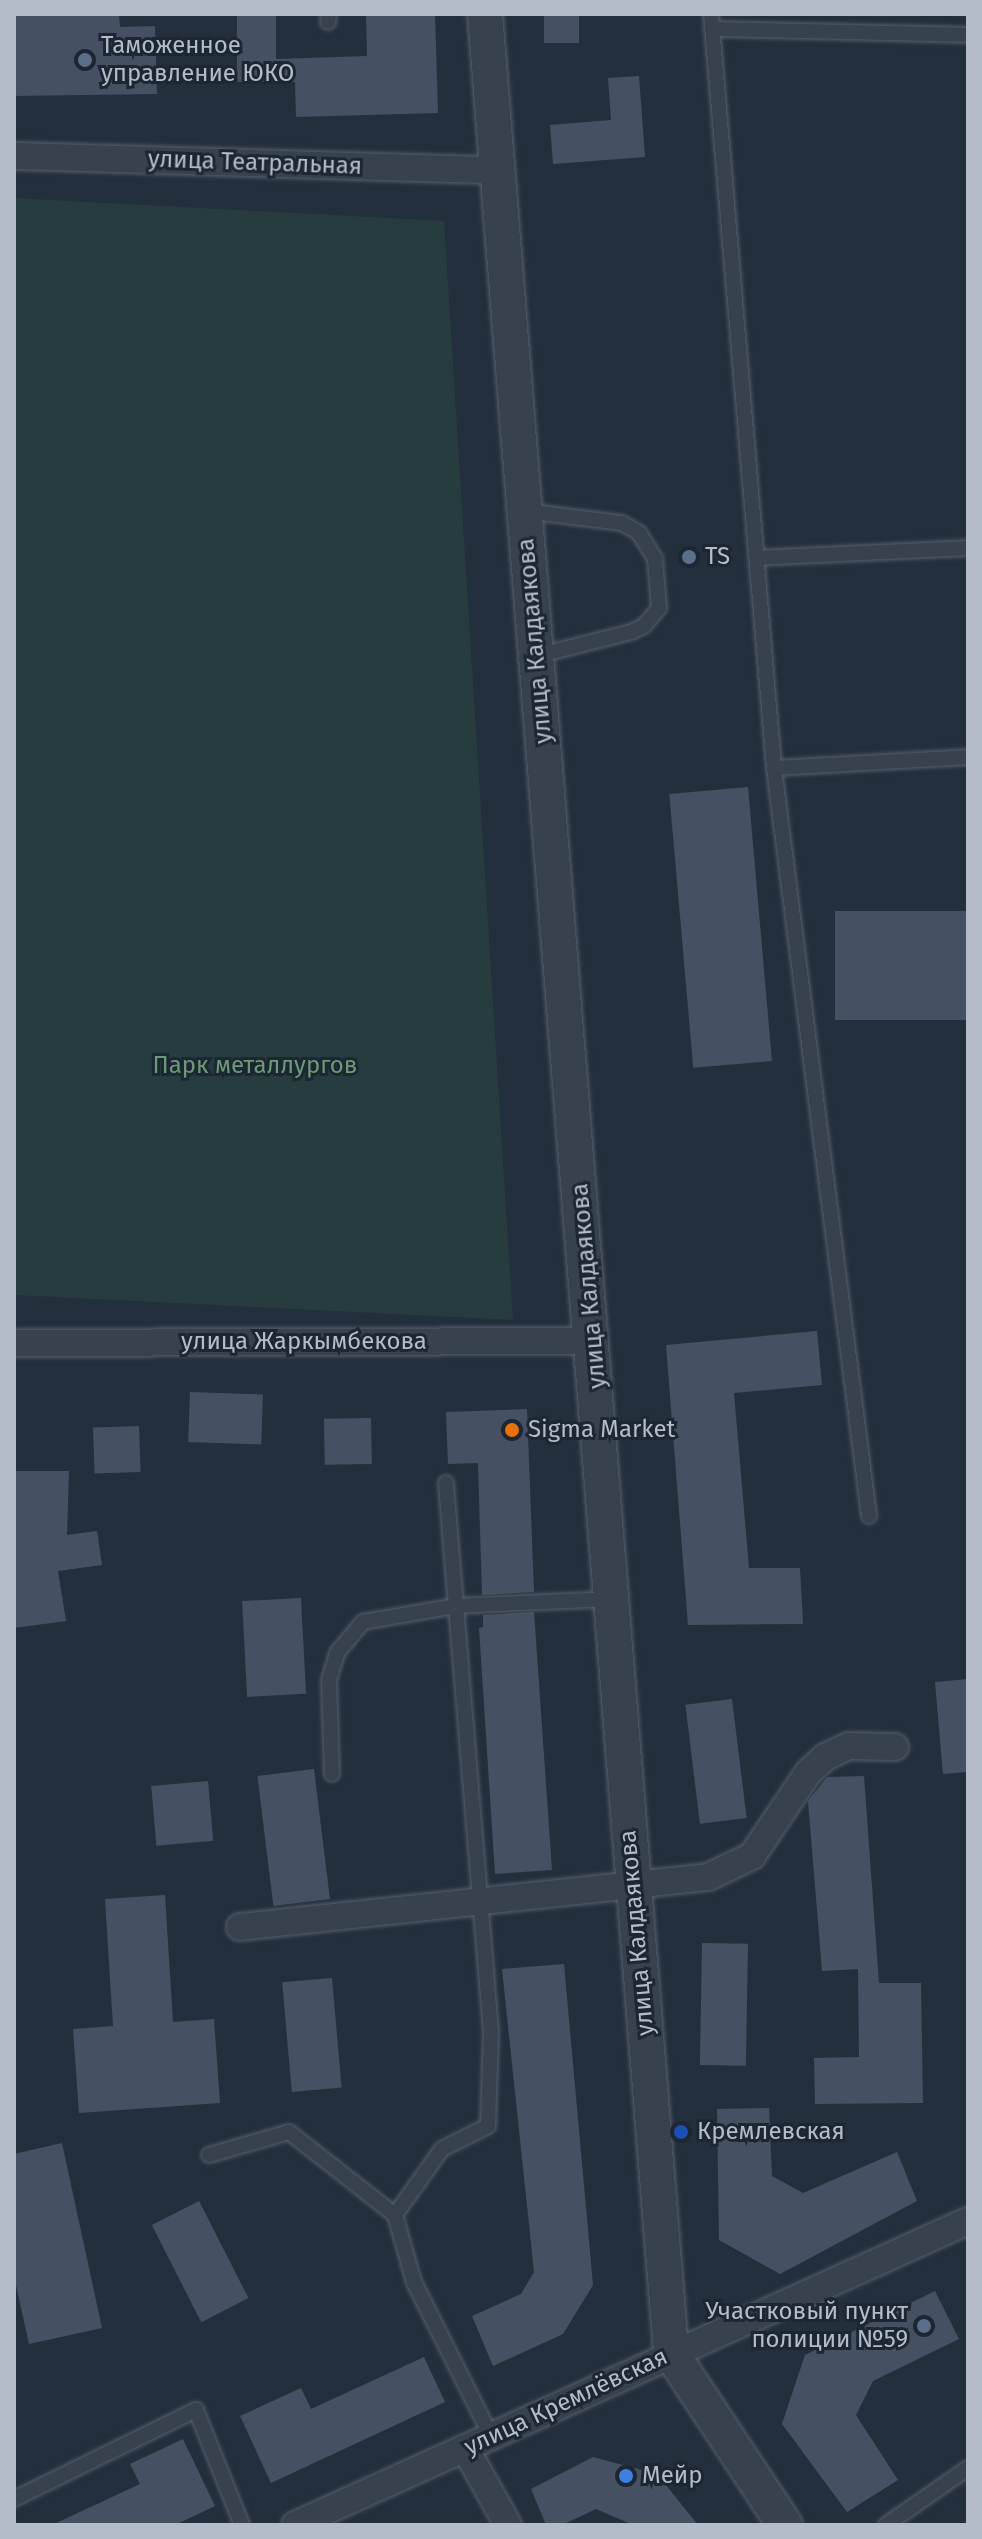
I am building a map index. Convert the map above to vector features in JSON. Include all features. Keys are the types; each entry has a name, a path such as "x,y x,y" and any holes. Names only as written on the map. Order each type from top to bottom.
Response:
{"street":[{"name":"улица Калдаякова","path":"485,14 594,1341 671,2353 785,2525"},
{"name":"улица Театральная","path":"14,156 496,170"},
{"name":"улица Жаркымбекова","path":"14,1343 594,1341"},
{"path":"240,1927 708,1877 738,1867 764,1843 808,1773 825,1757 849,1746 895,1747"},
{"name":"улица Кремлёвская","path":"295,2525 968,2221"},
{"path":"465,2448 508,2525"}],"lane":[{"path":"869,1516 774,768 712,22 968,35"},
{"path":"524,511 622,523 639,533 651,545 658,595 659,608 644,626 536,656"},
{"path":"757,558 968,548"},
{"path":"774,768 968,757"},
{"path":"395,2215 442,2149 488,2126 491,2034 446,1483"},
{"path":"332,1774 329,1680 337,1653 363,1622 456,1606 612,1599"},
{"path":"209,2155 289,2132 395,2215 414,2282 491,2436"},
{"path":"14,2499 196,2410 242,2525"},
{"path":"886,2525 968,2468"}],"green space":[{"name":"Парк металлургов","path":"14,198 444,221 513,1320 14,1295"}],"building":[{"name":"Таможенное управление ЮКО","path":"14,14 119,14 120,27 155,26 157,94 14,96"},
{"path":"237,14 276,14 276,59 367,56 366,14 435,14 438,113 296,117 295,82 237,82"},
{"path":"544,14 579,14 579,43 544,43"},
{"path":"639,76 645,157 553,164 550,125 611,120 608,78"},
{"path":"748,787 772,1061 693,1068 669,794"},
{"path":"835,911 968,911 968,1020 835,1020"},
{"path":"817,1331 822,1385 734,1393 749,1568 800,1568 803,1624 688,1625 666,1345"},
{"path":"190,1392 263,1395 261,1445 188,1442"},
{"path":"527,1409 534,1592 482,1595 478,1463 448,1464 446,1412"},
{"path":"371,1418 372,1464 325,1465 324,1419"},
{"path":"139,1426 141,1472 95,1474 93,1428"},
{"path":"14,1471 69,1471 67,1535 97,1531 102,1565 58,1571 66,1621 14,1628"},
{"path":"301,1598 306,1694 247,1697 242,1601"},
{"path":"534,1612 552,1870 495,1874 479,1628 483,1627 483,1615"},
{"path":"968,1679 968,1772 943,1774 935,1682"},
{"path":"732,1699 747,1818 700,1824 685,1705"},
{"path":"314,1769 330,1899 273,1906 257,1776"},
{"path":"864,1776 879,1983 921,1983 923,2103 815,2104 814,2058 859,2057 858,1969 822,1971 808,1801 827,1777"},
{"path":"208,1781 213,1841 156,1846 151,1786"},
{"path":"165,1895 173,2022 214,2019 220,2103 79,2113 73,2029 113,2026 105,1899"},
{"path":"702,1943 748,1944 746,2066 700,2065"},
{"path":"564,1964 593,2285 563,2334 493,2366 472,2316 521,2294 534,2272 502,1969"},
{"path":"332,1978 342,2088 292,2092 282,1982"},
{"path":"769,2108 772,2176 803,2193 897,2152 917,2201 780,2274 719,2240 717,2109"},
{"path":"62,2143 102,2328 29,2344 14,2276 14,2154"},
{"path":"199,2201 248,2298 201,2322 152,2225"},
{"path":"935,2291 959,2339 873,2381 856,2415 898,2480 847,2512 782,2424 805,2355"},
{"path":"424,2357 445,2402 271,2483 240,2416 301,2388 311,2409"},
{"path":"183,2439 215,2506 175,2525 52,2525 140,2484 130,2464"},
{"path":"593,2457 657,2474 698,2525 633,2525 596,2509 562,2525 546,2525 531,2489"}],"place":[{"name":"Таможенное управление ЮКО","path":"85,60"},
{"name":"TS","path":"689,557"},
{"name":"Sigma Market","path":"512,1430"},
{"name":"Кремлевская","path":"681,2132"},
{"name":"Участковый пункт полиции №59","path":"924,2326"},
{"name":"Мейр","path":"626,2476"}]}
